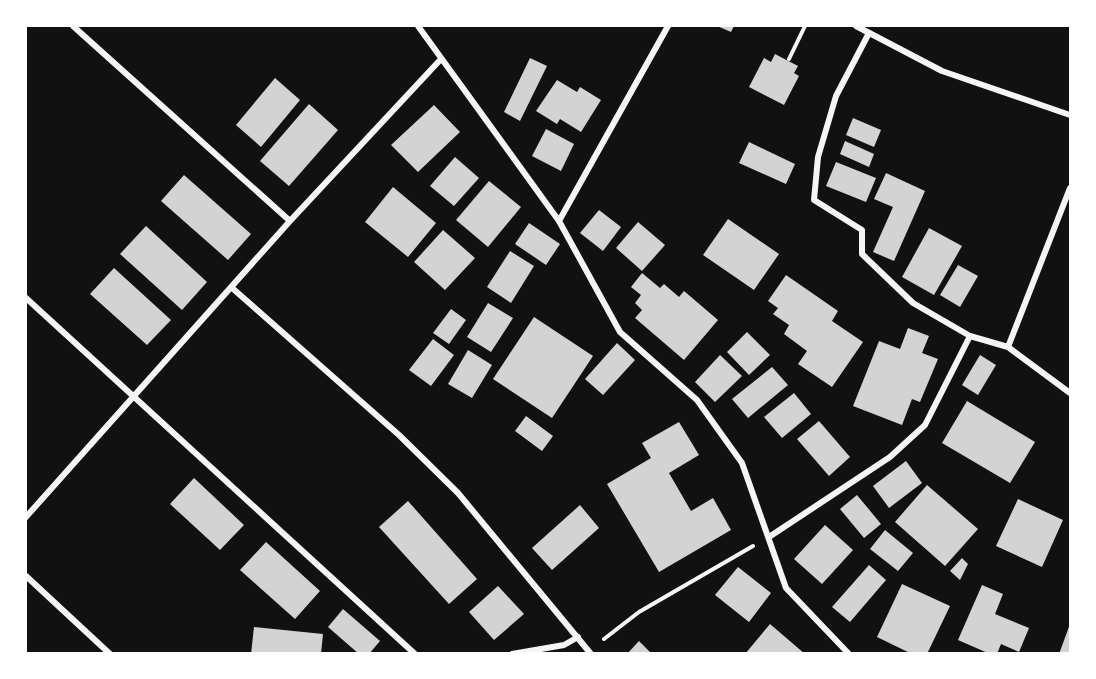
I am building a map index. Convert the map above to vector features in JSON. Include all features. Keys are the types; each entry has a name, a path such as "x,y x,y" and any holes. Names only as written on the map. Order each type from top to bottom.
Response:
{"street":[{"path":"73,26 290,221"},
{"path":"418,26 560,220 620,332 697,400 742,463 786,588 849,654"},
{"path":"560,220 668,26"},
{"path":"856,26 942,71 1071,115"},
{"path":"869,33 836,96 818,157 814,200 862,230 862,254 913,303 970,336 1008,347 1071,393"},
{"path":"26,517 290,221 441,59"},
{"path":"1008,347 1071,188"},
{"path":"231,287 399,435 458,493 590,652"},
{"path":"26,298 415,654"},
{"path":"769,537 890,457 925,425 970,336"},
{"path":"26,576 110,654"},
{"path":"512,654 564,645 578,637"}],"path":[{"path":"789,59 805,26"},
{"path":"590,652 639,612 769,537"}],"building":[{"path":"717,26 734,26 731,32"},
{"path":"775,54 798,66 794,73 799,76 784,105 749,87 764,58 771,62"},
{"path":"530,58 547,66 520,121 504,112"},
{"path":"275,78 300,100 261,147 236,125"},
{"path":"557,80 577,92 580,87 601,100 581,132 560,119 557,124 536,111"},
{"path":"309,104 338,130 289,186 260,161"},
{"path":"434,105 460,132 418,172 391,145"},
{"path":"853,118 881,130 874,147 846,135"},
{"path":"546,129 574,144 561,171 532,156"},
{"path":"845,141 874,154 869,167 840,154"},
{"path":"749,142 795,164 786,184 739,163"},
{"path":"455,157 479,178 454,206 430,186"},
{"path":"836,162 876,178 866,202 826,186"},
{"path":"886,173 925,191 894,261 873,252 893,207 874,199"},
{"path":"184,175 251,234 228,260 161,201"},
{"path":"489,181 521,207 488,247 456,220"},
{"path":"393,187 436,223 408,257 365,222"},
{"path":"599,210 621,227 603,251 580,233"},
{"path":"728,219 779,254 754,290 703,255"},
{"path":"638,222 665,245 642,271 616,248"},
{"path":"529,223 560,244 546,265 515,244"},
{"path":"146,226 207,282 182,310 120,254"},
{"path":"929,228 962,246 934,295 902,277"},
{"path":"443,230 475,258 445,290 414,262"},
{"path":"510,251 534,266 511,303 487,287"},
{"path":"958,265 978,276 960,307 940,295"},
{"path":"114,268 171,320 147,345 90,294"},
{"path":"642,273 660,288 664,284 679,297 684,291 718,320 684,360 635,318 642,310 635,303 641,295 631,287"},
{"path":"786,275 838,311 832,321 863,342 832,387 798,364 807,351 784,334 789,325 773,314 778,308 768,301"},
{"path":"488,303 513,318 491,352 467,337"},
{"path":"451,309 466,320 449,344 433,333"},
{"path":"534,317 593,356 552,418 493,379"},
{"path":"908,328 929,336 922,353 938,359 920,402 912,399 902,425 853,406 879,341 900,349"},
{"path":"747,332 770,355 749,375 727,352"},
{"path":"433,339 454,355 431,386 409,370"},
{"path":"617,343 635,360 603,395 585,379"},
{"path":"468,350 492,365 472,398 448,384"},
{"path":"720,355 742,376 715,402 695,382"},
{"path":"980,355 996,365 978,395 962,385"},
{"path":"772,367 788,385 748,418 732,399"},
{"path":"794,393 811,414 782,438 764,417"},
{"path":"967,401 1035,442 1010,483 942,443"},
{"path":"526,416 553,436 542,451 515,431"},
{"path":"819,421 850,457 829,476 797,439"},
{"path":"679,422 699,455 669,473 691,511 713,498 731,530 659,572 607,484 651,458 642,443"},
{"path":"906,461 922,483 889,508 873,486"},
{"path":"194,478 244,525 220,550 170,504"},
{"path":"927,485 978,529 945,566 895,522"},
{"path":"857,495 881,524 864,538 840,509"},
{"path":"1018,499 1063,520 1042,567 996,546"},
{"path":"408,501 477,579 449,604 379,527"},
{"path":"580,505 599,528 552,570 532,548"},
{"path":"825,525 853,550 822,584 794,559"},
{"path":"885,530 913,553 898,571 870,549"},
{"path":"266,542 320,591 295,619 240,570"},
{"path":"962,558 968,564 960,580 950,571"},
{"path":"869,565 886,580 850,622 832,607"},
{"path":"738,567 771,593 749,622 715,595"},
{"path":"902,584 950,606 927,654 912,654 877,637"},
{"path":"982,585 1003,594 995,614 1029,628 1019,652 1001,644 997,654 990,654 958,640"},
{"path":"498,586 524,614 494,640 469,612"},
{"path":"343,609 380,641 369,654 359,654 328,627"},
{"path":"770,624 805,654 745,654"},
{"path":"1070,624 1070,654 1059,654"},
{"path":"254,627 323,634 321,654 251,654"},
{"path":"639,641 652,654 627,654"}]}
